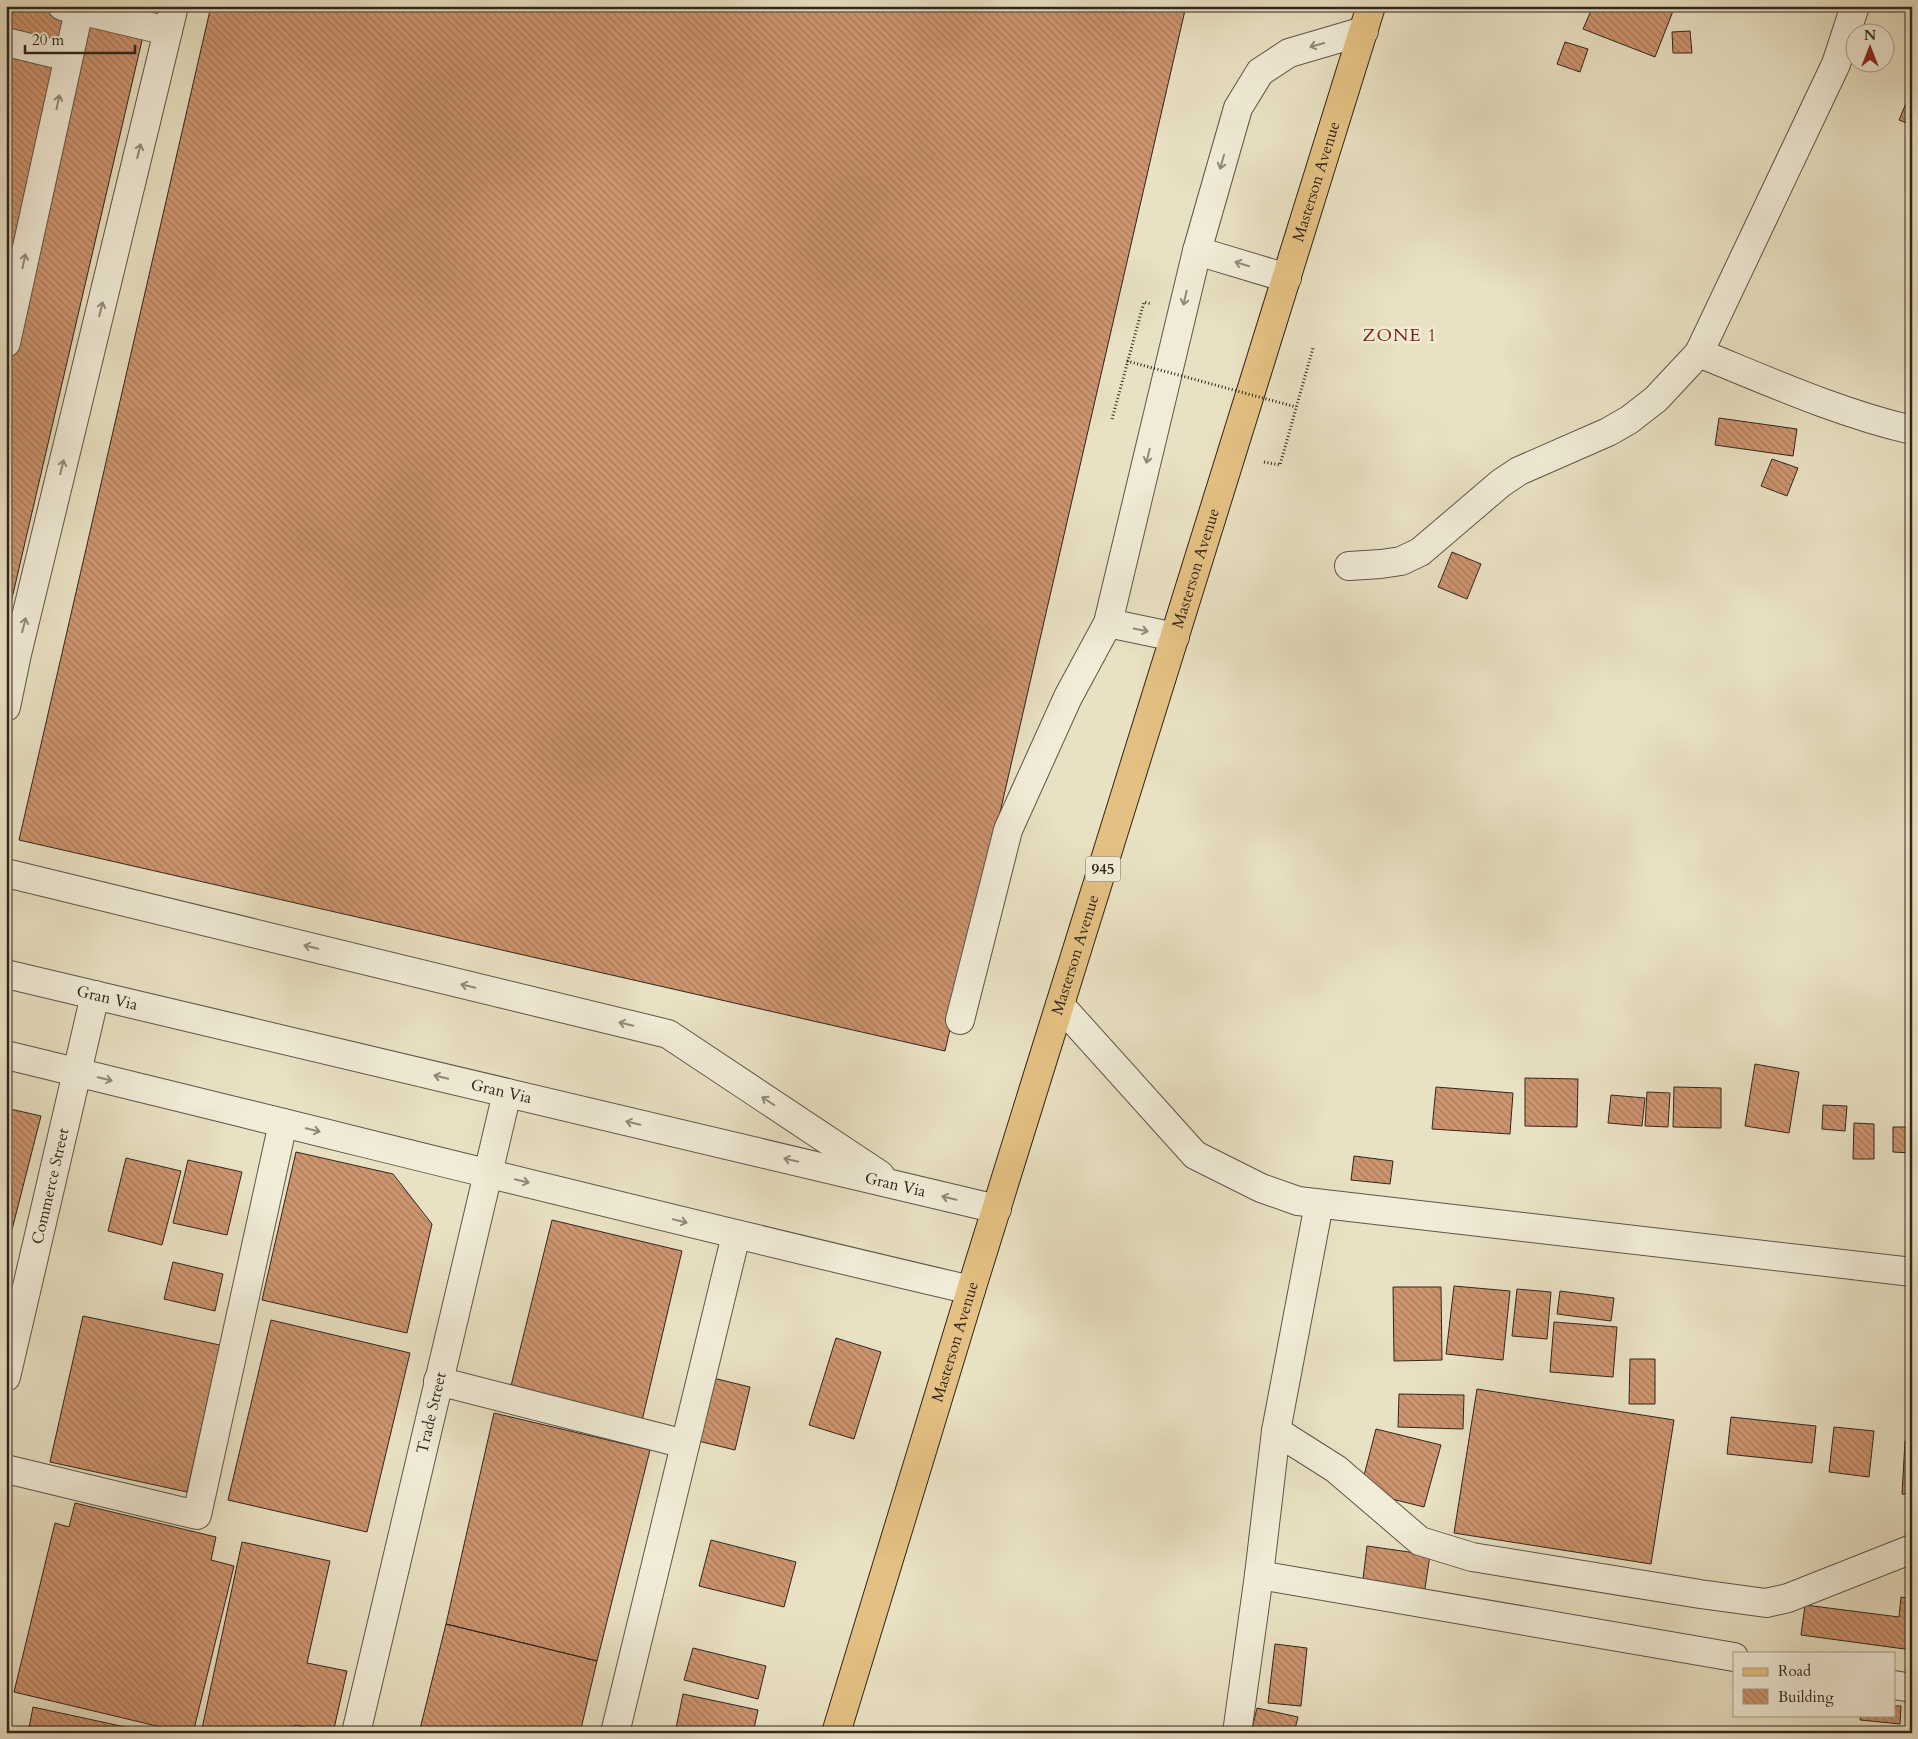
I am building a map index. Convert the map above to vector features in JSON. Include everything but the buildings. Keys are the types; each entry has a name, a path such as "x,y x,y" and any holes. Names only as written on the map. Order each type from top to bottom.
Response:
{"main road":[{"name":"Masterson Avenue","path":"836,1733 1060,1005 1368,19"}],"street":[{"path":"6,707 12,653 171,19 62,6"},
{"path":"6,343 80,6"},
{"path":"1349,566 1381,564 1401,560 1420,552 1501,483 1519,471 1608,432 1629,420 1656,399 1699,353 1836,64 1855,6"},
{"path":"960,1020 1008,830 1068,697 1108,623 1197,251 1238,108 1260,72 1289,53 1368,19"},
{"path":"6,42 68,57"},
{"path":"1197,251 1287,278"},
{"path":"1699,353 1808,396 1886,424 1912,430"},
{"path":"1108,623 1175,637"},
{"path":"6,873 668,1034 896,1185"},
{"name":"Gran Via","path":"6,974 997,1209"},
{"name":"Commerce Street","path":"6,1376 95,995"},
{"path":"1060,1005 1196,1155 1261,1188 1298,1201 1912,1272"},
{"path":"6,1055 488,1172 736,1235 972,1290"},
{"name":"Trade Street","path":"356,1733 507,1093"},
{"path":"6,1469 197,1515 284,1123"},
{"path":"1237,1733 1259,1575 1276,1431 1319,1204"},
{"path":"615,1733 736,1235"},
{"path":"438,1381 686,1444"},
{"path":"1276,1431 1336,1469 1420,1541 1472,1557 1766,1603 1788,1598 1912,1549"},
{"path":"1259,1575 1733,1657"},
{"path":"1896,1685 1912,1688"}],"path":[{"path":"1112,419 1144,302"},
{"path":"1280,465 1313,348"},
{"path":"1128,360 1296,407"}],"district":[{"name":"ZONE 1","path":"1400,335"}]}
